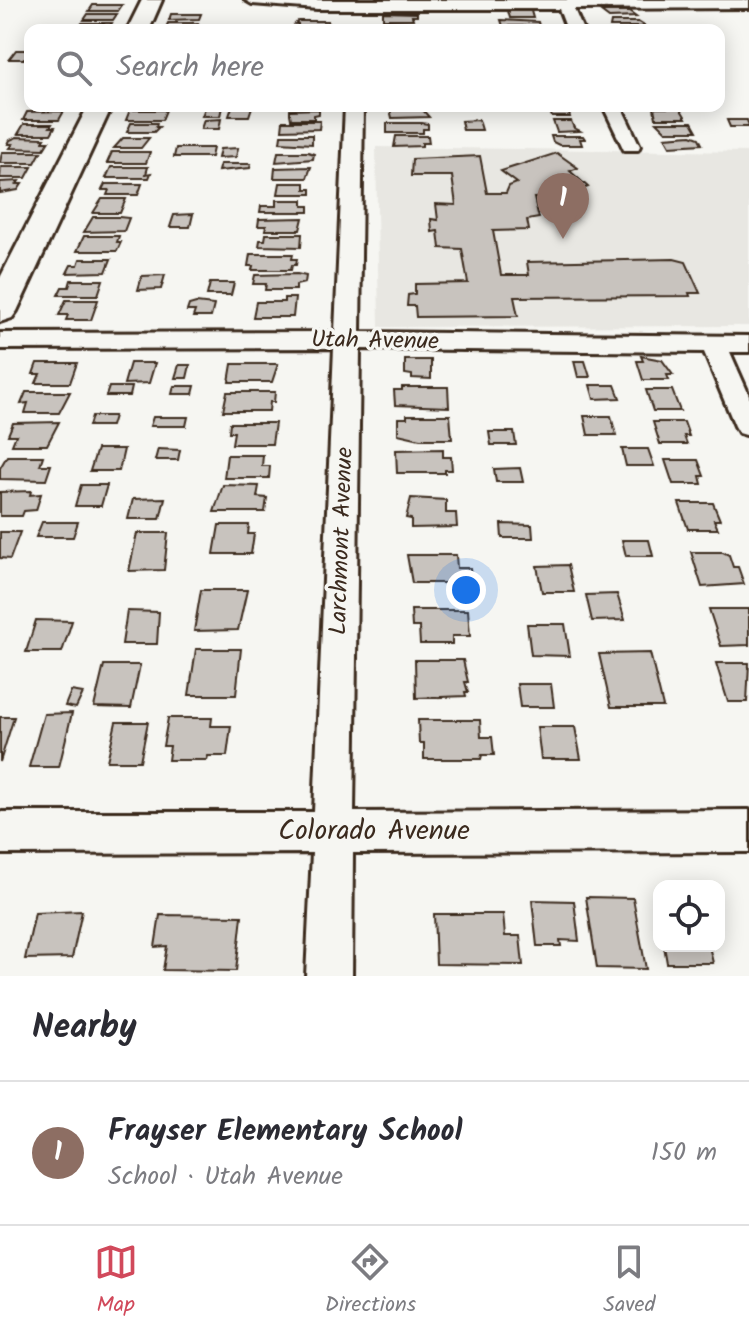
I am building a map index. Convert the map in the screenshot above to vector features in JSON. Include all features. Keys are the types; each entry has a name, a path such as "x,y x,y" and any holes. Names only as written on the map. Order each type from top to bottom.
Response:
{"street":[{"path":"141,24 152,0"},
{"path":"252,0 356,8 563,2 749,4"},
{"path":"563,2 572,24"},
{"path":"0,311 97,112"},
{"name":"Larchmont Avenue","path":"329,976 354,112"},
{"path":"615,112 631,146"},
{"name":"Utah Avenue","path":"0,341 749,344"},
{"path":"714,345 749,426"},
{"name":"Colorado Avenue","path":"0,833 749,831"}],"shaded area":[{"path":"376,147 749,152 749,326 379,327"}],"building":[{"path":"93,5 122,5 118,11 89,11"},
{"path":"508,11 531,11 533,18 510,18"},
{"path":"383,12 417,13 417,16 412,16 413,19 383,19"},
{"path":"601,12 629,12 636,17 609,18"},
{"path":"88,14 117,14 113,20 84,20"},
{"path":"171,14 201,14 199,19 169,20"},
{"path":"501,20 538,24 502,24"},
{"path":"298,21 328,21 328,24 295,24"},
{"path":"384,21 414,22 414,24 384,24"},
{"path":"638,22 641,24 611,24"},
{"path":"16,50 24,50 24,59 9,59"},
{"path":"27,112 63,112 59,120 23,120"},
{"path":"129,112 165,112 162,120 126,120"},
{"path":"204,112 221,112 220,116 202,116"},
{"path":"230,112 250,112 249,116 229,116"},
{"path":"290,112 319,112 314,119 291,119"},
{"path":"391,112 425,112 429,117 392,118"},
{"path":"550,112 569,112 570,117 552,117"},
{"path":"655,112 682,112 686,118 656,118"},
{"path":"221,119 219,129 201,129 204,120"},
{"path":"479,120 482,130 463,130 461,121"},
{"path":"727,120 747,120 749,127 730,127"},
{"path":"283,121 320,121 319,129 282,130"},
{"path":"553,121 571,121 574,128 580,131 557,132"},
{"path":"657,122 692,122 697,131 666,131"},
{"path":"131,123 157,123 156,127 159,127 154,132 127,132"},
{"path":"387,123 422,123 428,124 428,129 423,129 423,133 387,133"},
{"path":"24,124 52,124 50,127 55,127 51,134 18,134"},
{"path":"281,135 312,135 312,144 280,142"},
{"path":"691,135 699,138 702,144 670,146 665,137"},
{"path":"396,136 428,136 429,143 394,147"},
{"path":"551,136 583,136 585,139 580,139 582,145 559,145 553,142"},
{"path":"17,137 45,138 43,141 49,141 44,149 10,148 13,144 8,144 10,140"},
{"path":"123,138 149,138 141,148 114,148"},
{"path":"176,148 213,148 211,157 174,157"},
{"path":"238,148 236,157 218,158 220,149"},
{"path":"2,152 41,152 35,163 0,163"},
{"path":"112,152 150,152 146,163 107,163"},
{"path":"278,152 314,154 313,159 276,162"},
{"path":"557,153 578,168 570,171 588,187 559,197 567,202 557,205 548,198 534,198 539,218 527,220 529,230 493,231 501,275 529,275 527,262 674,259 686,262 700,293 689,293 690,296 514,297 518,316 416,317 415,306 407,306 408,295 415,294 415,284 468,283 462,249 440,248 438,231 432,232 431,219 438,220 436,204 456,205 452,176 411,176 412,159 480,156 487,193 506,193 509,186 517,183 501,171"},
{"path":"220,164 251,164 250,168 218,171"},
{"path":"1,167 32,167 26,178 0,178"},
{"path":"111,167 148,167 146,174 151,173 149,178 106,178"},
{"path":"311,167 307,178 274,178 275,168"},
{"path":"19,181 17,184 22,184 18,190 0,193 0,182"},
{"path":"280,183 305,183 305,189 311,189 311,194 278,194"},
{"path":"105,184 142,184 138,195 107,195 109,190 102,190"},
{"path":"102,199 126,199 120,213 93,213"},
{"path":"276,200 303,200 303,206 309,206 309,212 260,212 261,206 276,206"},
{"path":"193,214 190,227 170,227 174,215"},
{"path":"93,217 129,218 124,231 84,232"},
{"path":"303,218 300,230 265,230 266,226 258,226 259,219"},
{"path":"266,234 302,234 301,247 259,246"},
{"path":"84,236 119,236 117,242 121,242 117,251 77,251"},
{"path":"250,254 293,254 292,259 297,259 296,265 292,265 291,270 252,270 253,266 248,266"},
{"path":"80,259 111,259 106,272 67,273 71,265 78,265"},
{"path":"165,275 161,289 138,290 142,276"},
{"path":"255,275 306,276 305,283 296,285 296,290 265,290 266,284 253,284"},
{"path":"71,280 103,280 98,295 58,295 62,287 69,287"},
{"path":"210,283 234,283 231,295 207,295"},
{"path":"284,298 295,298 293,317 253,317 256,302 284,302"},
{"path":"66,300 98,300 91,320 66,320 68,315 59,315"},
{"path":"189,305 214,305 211,317 193,317 195,311 187,311"},
{"path":"641,356 662,360 673,375 667,375 669,380 643,380 637,361 643,361"},
{"path":"405,360 431,360 431,379 412,378 412,375 405,374"},
{"path":"574,361 585,361 590,377 578,377"},
{"path":"37,363 77,363 70,383 36,383 40,374 33,374"},
{"path":"130,363 155,363 149,383 124,384"},
{"path":"232,364 278,364 272,382 229,382"},
{"path":"179,365 190,365 187,378 175,378"},
{"path":"590,385 615,385 620,398 594,399"},
{"path":"174,386 195,386 193,394 172,394"},
{"path":"109,387 132,387 130,396 106,396"},
{"path":"402,387 448,387 449,407 395,405 394,390 402,390"},
{"path":"646,390 672,390 680,411 653,411"},
{"path":"26,392 70,392 59,413 25,413 28,403 21,404"},
{"path":"227,392 275,392 274,402 270,402 269,411 223,411"},
{"path":"407,415 450,415 452,439 420,439 398,434 398,418 407,418"},
{"path":"92,416 114,416 111,426 89,426"},
{"path":"584,416 611,416 616,435 588,435"},
{"path":"153,417 188,417 186,426 150,426"},
{"path":"59,422 47,445 12,445 16,435 8,435 13,423"},
{"path":"653,422 684,422 689,436 684,436 687,444 660,444"},
{"path":"230,423 275,423 272,444 232,444 234,432 229,432"},
{"path":"489,432 514,432 516,445 491,445"},
{"path":"97,449 124,449 119,471 90,471"},
{"path":"158,449 180,450 178,460 155,460"},
{"path":"443,449 443,457 451,457 452,470 445,470 445,473 397,473 396,450"},
{"path":"622,449 648,449 654,466 626,466"},
{"path":"227,455 263,455 262,466 270,466 269,478 224,478"},
{"path":"7,456 43,456 40,465 51,465 46,480 0,479 0,468"},
{"path":"665,460 698,460 704,476 700,476 702,484 673,484"},
{"path":"520,468 523,482 496,482 494,469"},
{"path":"81,485 107,485 101,506 75,506"},
{"path":"223,485 259,486 257,497 267,498 265,512 214,512"},
{"path":"31,491 30,495 41,494 36,510 24,511 22,516 0,516 0,492"},
{"path":"165,498 160,519 128,519 133,499"},
{"path":"411,498 446,500 446,513 456,513 457,527 411,528 411,519 406,518"},
{"path":"679,503 713,503 720,520 714,520 718,529 688,529"},
{"path":"42,522 78,522 73,537 36,537"},
{"path":"501,524 532,525 533,538 502,538"},
{"path":"219,525 249,525 248,534 254,534 251,554 214,554"},
{"path":"0,532 20,532 10,559 0,558"},
{"path":"137,533 168,533 164,570 129,571"},
{"path":"622,540 649,540 653,556 626,556"},
{"path":"691,552 723,552 729,555 733,567 738,567 744,584 702,587"},
{"path":"407,555 456,555 457,568 470,568 472,583 412,583"},
{"path":"568,565 574,592 542,592 537,566"},
{"path":"201,590 247,590 238,630 194,631"},
{"path":"617,594 625,620 592,621 586,595"},
{"path":"709,609 749,609 749,645 721,646"},
{"path":"411,610 468,610 470,636 452,636 452,644 420,644 419,627 412,627"},
{"path":"127,611 159,612 157,644 122,644"},
{"path":"36,620 72,621 62,652 26,652"},
{"path":"527,624 565,624 570,656 531,655"},
{"path":"196,649 241,649 236,695 189,695"},
{"path":"650,653 663,707 611,707 599,654"},
{"path":"415,660 463,660 468,682 465,682 466,696 416,698"},
{"path":"716,663 749,663 747,702 728,702"},
{"path":"104,665 140,665 131,708 94,707"},
{"path":"517,684 551,684 554,707 520,707"},
{"path":"71,691 83,693 76,708 65,706"},
{"path":"72,713 59,767 29,767 44,714"},
{"path":"0,717 14,717 0,762"},
{"path":"168,718 212,718 211,726 231,726 227,756 208,756 207,760 168,760 170,746 163,746"},
{"path":"418,720 480,720 481,737 492,737 494,755 482,755 481,759 424,759 424,743 419,743"},
{"path":"116,722 148,722 140,761 107,761"},
{"path":"537,727 575,727 581,759 541,759"},
{"path":"586,897 633,898 646,969 597,968"},
{"path":"532,900 574,901 579,941 560,940 561,946 537,946"},
{"path":"82,911 72,958 25,959 35,913"},
{"path":"434,914 503,914 505,936 520,936 523,965 436,964"},
{"path":"160,915 242,916 236,971 163,970 167,946 155,947"},
{"path":"665,952 710,952 713,963 667,963"}],"place":[{"name":"Frayser Elementary School","path":"563,239"}]}
